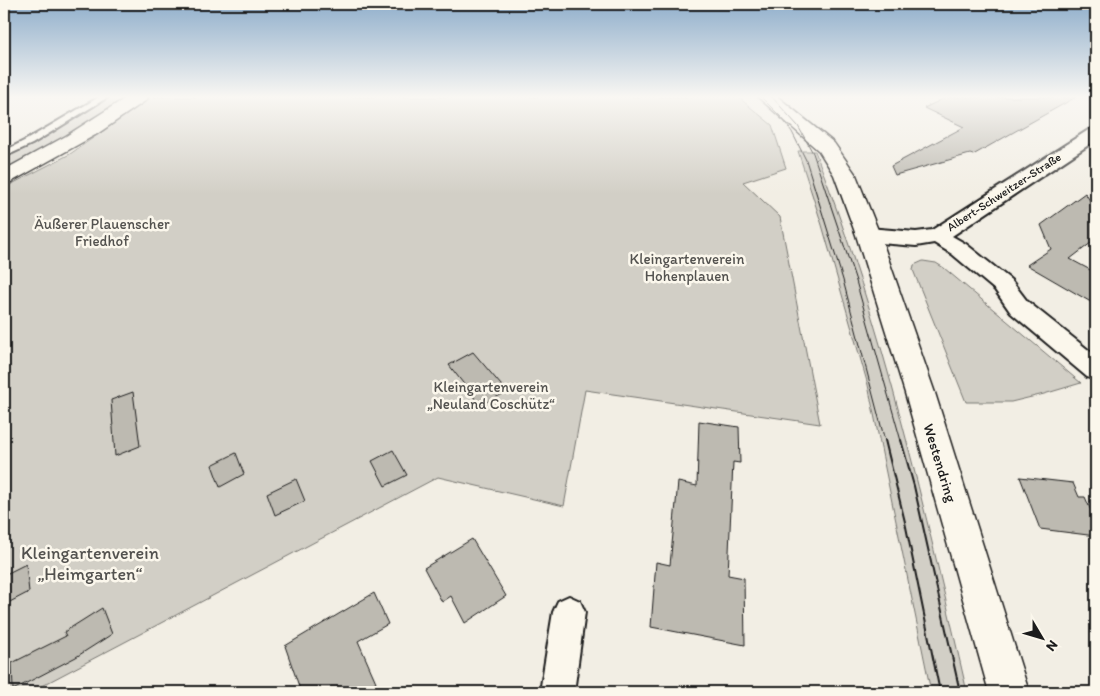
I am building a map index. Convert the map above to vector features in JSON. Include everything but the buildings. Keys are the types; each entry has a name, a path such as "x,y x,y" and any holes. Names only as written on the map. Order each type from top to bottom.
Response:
{"street":[{"path":"4,178 46,157 73,129"},
{"name":"Westendring","path":"807,129 838,160 868,235 920,394 1009,692"},
{"name":"Albert-Schweitzer-Straße","path":"937,236 1096,133"},
{"path":"868,235 916,239 937,236 959,249 1003,285 1019,307 1096,370"},
{"path":"557,692 569,612"}],"lane":[{"path":"4,154 29,142 67,129"}],"green space":[{"path":"50,129 77,129 51,146 4,170 4,154"},
{"path":"105,129 773,129 786,168 743,182 780,217 820,424 585,390 564,506 438,477 30,692 4,692 4,188 70,154"},
{"path":"798,151 815,151 862,284 901,418 967,692 931,692 868,385 822,225"},
{"path":"923,261 936,263 944,268 1081,383 1011,402 966,402 913,270 914,265"}],"tram line":[{"path":"790,129 806,160 843,280 885,441"},
{"path":"800,129 813,153 856,281 901,441"},
{"path":"885,440 905,522 940,692"},
{"path":"901,440 914,486 960,692"}],"park label":[{"name":"Äußerer Plauenscher Friedhof","path":"102,232"},
{"name":"Kleingartenverein Hohenplauen","path":"687,268"},
{"name":"Kleingartenverein „Neuland Coschütz“","path":"491,396"},
{"name":"Kleingartenverein „Heimgarten“","path":"90,563"}]}
